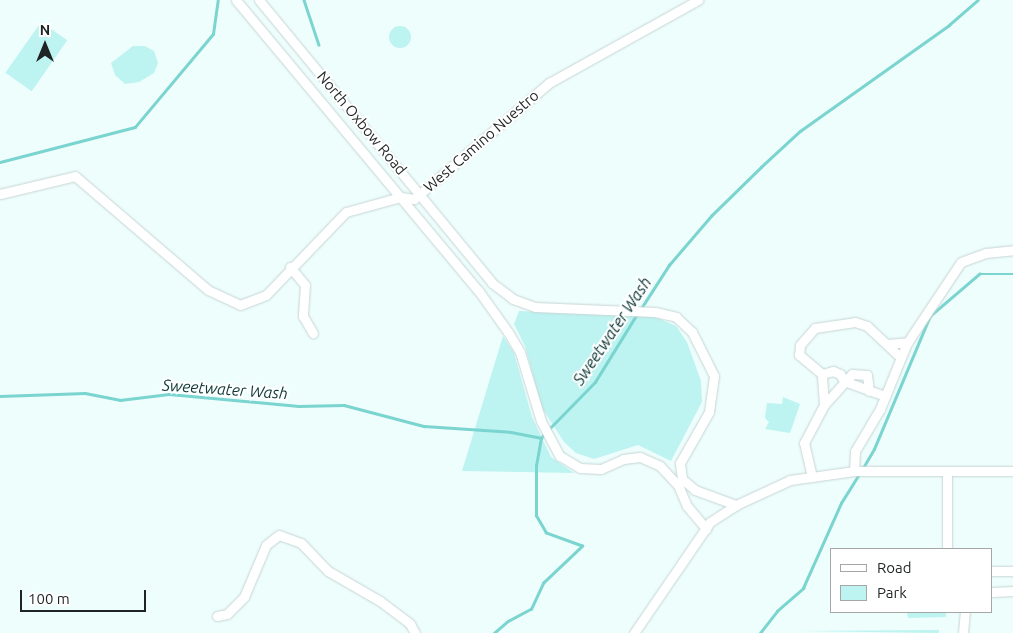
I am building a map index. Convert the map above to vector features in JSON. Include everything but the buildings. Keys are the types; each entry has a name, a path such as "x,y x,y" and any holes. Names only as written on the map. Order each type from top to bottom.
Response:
{"street":[{"name":"North Oxbow Road","path":"236,0 401,197 508,332 520,352 541,421 560,456 580,468 601,469 623,459 640,458 660,466 678,485 687,506 706,529"},
{"name":"North Oxbow Road","path":"260,0 421,193 492,283 513,299 535,307 655,312 676,317 692,332 714,376 709,412 680,462 682,479 695,490 736,505"},
{"name":"West Camino Nuestro","path":"0,194 75,176 208,290 240,305 266,296 290,267 346,212 401,197 414,199 549,83 698,0"},
{"path":"854,471 855,451 885,396 900,357 961,262 986,253 1013,250"},
{"path":"290,267 305,285 303,316 313,333"},
{"path":"824,406 822,374 799,355 800,345 815,328 855,322 867,326 900,357"},
{"path":"887,344 908,342"},
{"path":"822,374 833,371 840,374 844,381 885,396"},
{"path":"812,477 804,443 824,406 844,381 861,372 867,375 869,391"},
{"path":"634,633 706,529 736,505 790,480 854,471 1013,472"},
{"path":"947,471 947,548"},
{"path":"217,616 227,614 244,597 266,545 279,535 301,543 328,571 380,600 410,624 415,633"},
{"path":"993,571 1013,571"},
{"path":"993,592 1013,592"},
{"path":"963,633 965,613"}],"green space":[{"path":"41,22 67,40 32,91 5,73"},
{"path":"400,26 408,29 411,37 408,45 400,48 392,45 389,37 392,29"},
{"path":"133,46 145,46 154,51 158,63 154,73 139,82 125,84 115,75 111,63"},
{"path":"519,311 653,316 676,326 687,342 701,381 702,402 671,461 638,445 594,459 576,453 564,442 542,408 525,346 514,324"},
{"path":"503,336 514,353 532,417 551,457 574,473 462,471"},
{"path":"783,397 800,404 790,433 765,429 769,422 765,418 767,403 782,404"},
{"path":"907,613 946,613 946,617 908,618"},
{"path":"939,630 939,633 798,631"}],"waterway":[{"path":"0,162 135,127 213,34 218,0"},
{"path":"304,0 319,45"},
{"name":"Sweetwater Wash","path":"640,310 669,265 711,216 800,131 949,25 978,0"},
{"path":"863,468 874,449 930,316 979,274 1013,274"},
{"name":"Sweetwater Wash","path":"548,430 595,382 637,314"},
{"name":"Sweetwater Wash","path":"0,396 85,393 120,400 169,394 298,406 344,405 424,426 511,432 541,438 544,434"},
{"path":"494,633 508,621 531,609 543,583 582,546 546,533 536,516 536,466 541,438"},
{"path":"760,633 777,611 803,588 841,503 860,473"}]}
